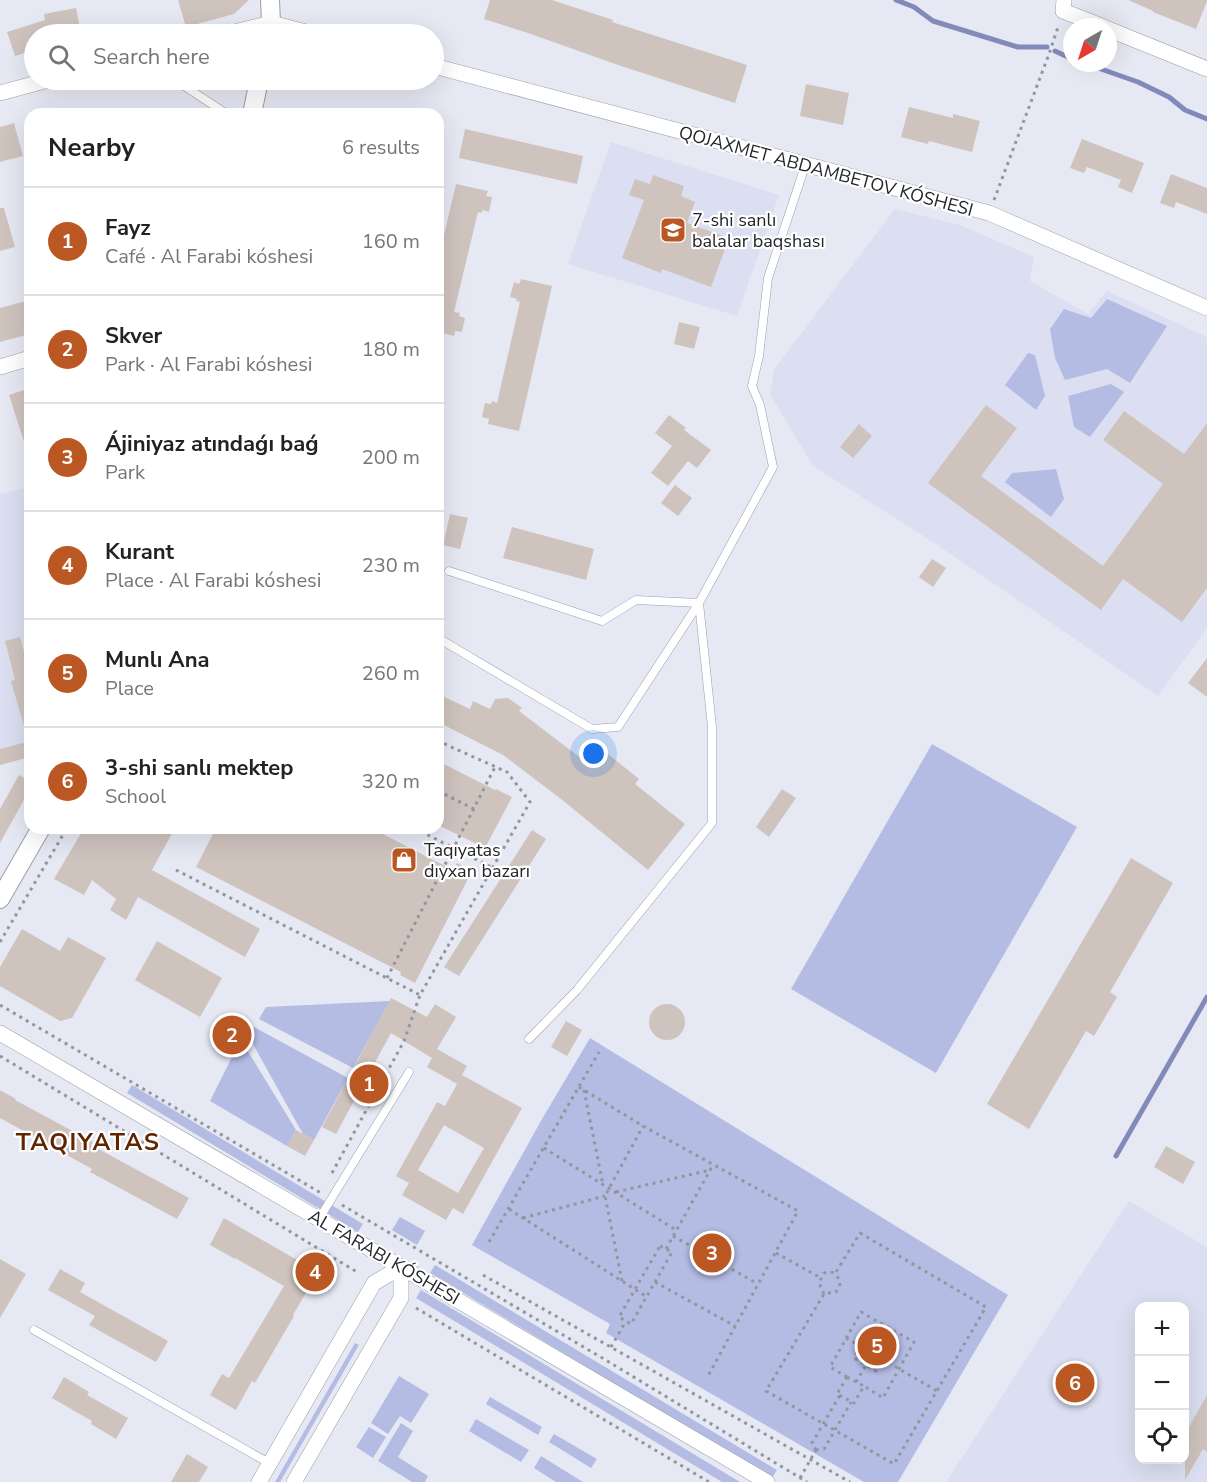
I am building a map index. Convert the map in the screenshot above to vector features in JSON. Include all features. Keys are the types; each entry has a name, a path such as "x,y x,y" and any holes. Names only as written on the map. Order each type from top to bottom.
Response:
{"street":[{"path":"269,24 270,0"},
{"path":"1064,5 1088,18"},
{"path":"1117,33 1207,69"},
{"name":"QOJAXMET ABDAMBETOV KÓSHESI","path":"444,69 989,213 1207,308"},
{"path":"0,93 24,86"},
{"path":"253,108 257,90"},
{"path":"0,367 24,360"},
{"path":"0,900 38,834"},
{"name":"AL FARABI KÓSHESI","path":"0,1033 767,1482"},
{"path":"259,1482 374,1283 401,1266"},
{"path":"294,1482 401,1298 401,1266"}],"lane":[{"path":"190,90 218,108"},
{"path":"444,642 592,729 618,727 699,603 773,467 760,405 752,386 759,356 768,278 805,166"},
{"path":"449,571 602,621 636,600 699,603"},
{"path":"529,1039 577,990 712,824 712,728 699,603"},
{"path":"319,1219 409,1072"},
{"path":"34,1330 270,1463"}],"path":[{"path":"989,213 1049,54 1064,5"},
{"path":"332,1172 404,1041 420,995 530,802 507,772 444,744"},
{"path":"387,978 495,767"},
{"path":"444,794 474,809"},
{"path":"0,942 63,834"},
{"path":"426,834 493,868"},
{"path":"176,870 420,995"},
{"path":"0,1005 613,1365 807,1482"},
{"path":"489,1242 599,1052"},
{"path":"0,1056 357,1272"},
{"path":"579,1087 643,1126 798,1211 708,1376"},
{"path":"584,1090 603,1185"},
{"path":"622,1281 605,1196 643,1126"},
{"path":"544,1148 676,1230"},
{"path":"666,1249 713,1165"},
{"path":"616,1192 710,1170"},
{"path":"523,1218 605,1196"},
{"path":"508,1208 646,1297"},
{"path":"860,1233 986,1307 894,1464 766,1391 824,1294 836,1292 840,1284 836,1272 860,1233"},
{"path":"673,1236 758,1284"},
{"path":"660,1246 672,1252 655,1282 631,1324 619,1317 660,1246"},
{"path":"775,1252 821,1278"},
{"path":"824,1294 819,1282 821,1278 824,1273 836,1272"},
{"path":"483,1275 850,1482"},
{"path":"655,1282 735,1326"},
{"path":"416,1308 710,1482"},
{"path":"861,1312 887,1327 914,1342 883,1398 830,1367 861,1312"},
{"path":"611,1347 626,1321"},
{"path":"880,1341 887,1327"},
{"path":"867,1334 890,1346 876,1371 854,1358 860,1346 867,1334"},
{"path":"846,1338 860,1346"},
{"path":"882,1359 937,1391"},
{"path":"856,1382 866,1365"},
{"path":"848,1377 837,1394 851,1402"},
{"path":"816,1449 824,1449 851,1402 854,1403 864,1386"},
{"path":"816,1449 812,1443 840,1395"},
{"path":"800,1478 816,1449"}],"shaded area":[{"name":"7-shi sanlı balalar baqshası","path":"611,142 779,195 737,316 568,264"},
{"path":"895,209 960,225 1034,257 1030,281 1088,314 1107,291 1207,337 1207,628 1158,696 933,542 813,466 770,394 774,370"},
{"path":"1107,299 1167,326 1130,383 1107,369 1065,380 1055,358 1050,329 1064,309 1091,318"},
{"path":"1028,353 1035,355 1045,396 1036,410 1005,385"},
{"path":"1111,384 1124,392 1090,437 1074,427 1068,396"},
{"path":"1056,469 1064,499 1051,517 1005,482 1012,473"},
{"path":"24,488 24,743 0,749 0,494"},
{"path":"932,744 1077,827 936,1073 791,989"},
{"path":"390,1001 353,1068 259,1019 266,1007"},
{"path":"254,1027 348,1078 314,1140 303,1134 249,1037"},
{"path":"590,1038 1008,1295 898,1482 864,1482 606,1333 610,1324 472,1245"},
{"path":"239,1043 244,1045 296,1130 287,1146 210,1101"},
{"path":"132,1085 363,1224 358,1232 127,1093"},
{"path":"1129,1201 1207,1247 1207,1482 946,1482"},
{"path":"400,1217 425,1231 417,1245 392,1230"},
{"path":"435,1265 777,1470 772,1478 430,1273"},
{"path":"421,1290 740,1482 722,1482 416,1298"},
{"path":"355,1343 359,1345 280,1482 275,1482"},
{"path":"399,1376 429,1394 411,1423 400,1416 388,1434 371,1423"},
{"path":"490,1397 542,1427 538,1435 486,1404"},
{"path":"476,1419 529,1450 521,1462 469,1431"},
{"path":"401,1423 413,1431 398,1457 428,1476 425,1482 412,1482 378,1461"},
{"path":"369,1427 386,1437 373,1458 356,1447"},
{"path":"554,1434 597,1459 591,1468 549,1442"},
{"path":"541,1456 583,1482 556,1482 534,1468"}],"building":[{"path":"178,0 249,0 234,14 197,24 185,24"},
{"path":"490,0 552,0 613,20 612,22 747,65 735,103 484,19"},
{"path":"1128,0 1207,0 1207,1 1196,29"},
{"path":"76,8 79,24 32,24 45,20 44,14"},
{"path":"24,27 24,53 15,56 7,32"},
{"path":"806,84 849,93 843,125 800,116"},
{"path":"909,107 953,118 953,114 980,121 972,152 929,141 928,144 901,137"},
{"path":"14,123 23,156 0,162 0,127"},
{"path":"465,129 583,156 577,184 459,158"},
{"path":"1082,139 1144,163 1132,193 1118,187 1121,180 1087,167 1084,173 1070,168"},
{"path":"1171,174 1207,188 1207,214 1176,202 1174,208 1160,203"},
{"path":"653,175 684,186 681,196 695,202 687,223 729,238 711,287 662,269 661,273 622,258 644,200 629,195 635,179 650,184"},
{"path":"456,184 488,191 486,196 492,197 489,212 482,210 482,213 478,212 454,312 460,313 459,316 465,318 462,332 455,331 454,336 444,334 444,235"},
{"path":"0,208 4,208 15,247 0,251"},
{"path":"521,279 552,286 519,431 488,424 489,419 482,417 485,403 491,404 492,401 497,403 520,302 510,297 514,282 519,284"},
{"path":"24,302 24,336 0,342 0,308"},
{"path":"679,322 700,327 694,349 674,344"},
{"path":"24,390 24,442 9,395"},
{"path":"986,405 1017,428 981,476 1103,566 1163,484 1103,440 1124,411 1184,454 1207,423 1207,588 1182,622 1123,579 1101,610 928,483"},
{"path":"669,415 686,428 684,430 711,450 697,468 688,461 668,486 651,473 672,446 655,433"},
{"path":"859,424 872,436 853,458 840,447"},
{"path":"675,485 692,498 678,516 661,503"},
{"path":"450,514 468,518 460,549 444,545"},
{"path":"512,527 594,549 586,580 503,558"},
{"path":"932,559 946,568 933,587 919,577"},
{"path":"20,637 24,652 24,726 11,681 15,680 5,641"},
{"path":"1207,658 1207,697 1188,683"},
{"path":"444,697 470,709 473,701 490,709 495,699 508,698 522,708 519,711 590,765 603,750 639,779 635,784 685,824 648,870 503,755 444,725"},
{"path":"24,743 24,759 0,765 0,749"},
{"path":"444,764 512,797 485,848 444,828"},
{"path":"19,775 24,778 24,800 0,843 0,809"},
{"path":"782,789 796,798 769,837 756,827"},
{"path":"532,830 546,839 459,976 444,967"},
{"path":"80,834 172,834 152,870 260,929 245,957 138,897 126,920 110,910 116,899 92,880 84,895 54,879"},
{"path":"213,834 383,834 453,870 457,863 472,871 415,983 400,975 401,972 196,867"},
{"path":"1131,858 1173,883 1110,992 1117,997 1094,1036 1086,1031 1029,1129 987,1104"},
{"path":"22,929 60,951 68,937 106,958 72,1018 60,1021 0,986 0,967"},
{"path":"157,941 222,978 200,1017 135,980"},
{"path":"391,998 427,1017 435,1004 456,1017 437,1049 467,1066 457,1084 427,1067 432,1058 391,1033 336,1134 322,1127"},
{"path":"667,1004 679,1010 685,1022 679,1034 667,1040 655,1034 649,1022 655,1010"},
{"path":"566,1021 582,1030 567,1056 551,1047"},
{"path":"462,1075 522,1108 463,1214 453,1208 446,1220 402,1195 409,1183 396,1176 437,1102 445,1106","holes":["444,1125 484,1148 458,1193 418,1170"]},
{"path":"0,1090 93,1142 91,1145 189,1198 177,1219 90,1172 92,1169 0,1118"},
{"path":"296,1130 314,1140 305,1156 287,1146"},
{"path":"1166,1146 1195,1162 1183,1184 1154,1167"},
{"path":"224,1218 318,1272 255,1383 252,1381 236,1410 210,1395 222,1374 229,1378 284,1286 210,1245"},
{"path":"0,1259 26,1274 0,1318"},
{"path":"60,1269 85,1283 80,1292 168,1341 156,1362 89,1325 95,1316 48,1290"},
{"path":"64,1377 89,1392 87,1395 128,1418 116,1439 91,1424 92,1421 52,1398"},
{"path":"1207,1395 1207,1452 1203,1449 1185,1480 1185,1464 1189,1464 1189,1427"},
{"path":"187,1454 208,1467 199,1482 171,1482"}],"waterway":[{"path":"896,0 914,7 933,21 1018,47 1047,47"},
{"path":"1055,51 1063,55"},
{"path":"1110,72 1138,82 1169,97 1185,110 1207,119"},
{"path":"1116,1156 1207,997"}],"place":[{"name":"7-shi sanlı balalar baqshası","path":"673,230"},
{"name":"Taqıyatas dıyxan bazarı","path":"404,860"},
{"name":"Skver","path":"232,1035"},
{"name":"Fayz","path":"369,1084"},
{"name":"Ájiniyaz atındaǵı baǵ","path":"712,1253"},
{"name":"Kurant","path":"315,1272"},
{"name":"Munlı Ana","path":"877,1346"},
{"name":"3-shi sanlı mektep","path":"1075,1383"}],"district":[{"name":"TAQIYATAS","path":"88,1142"}]}
